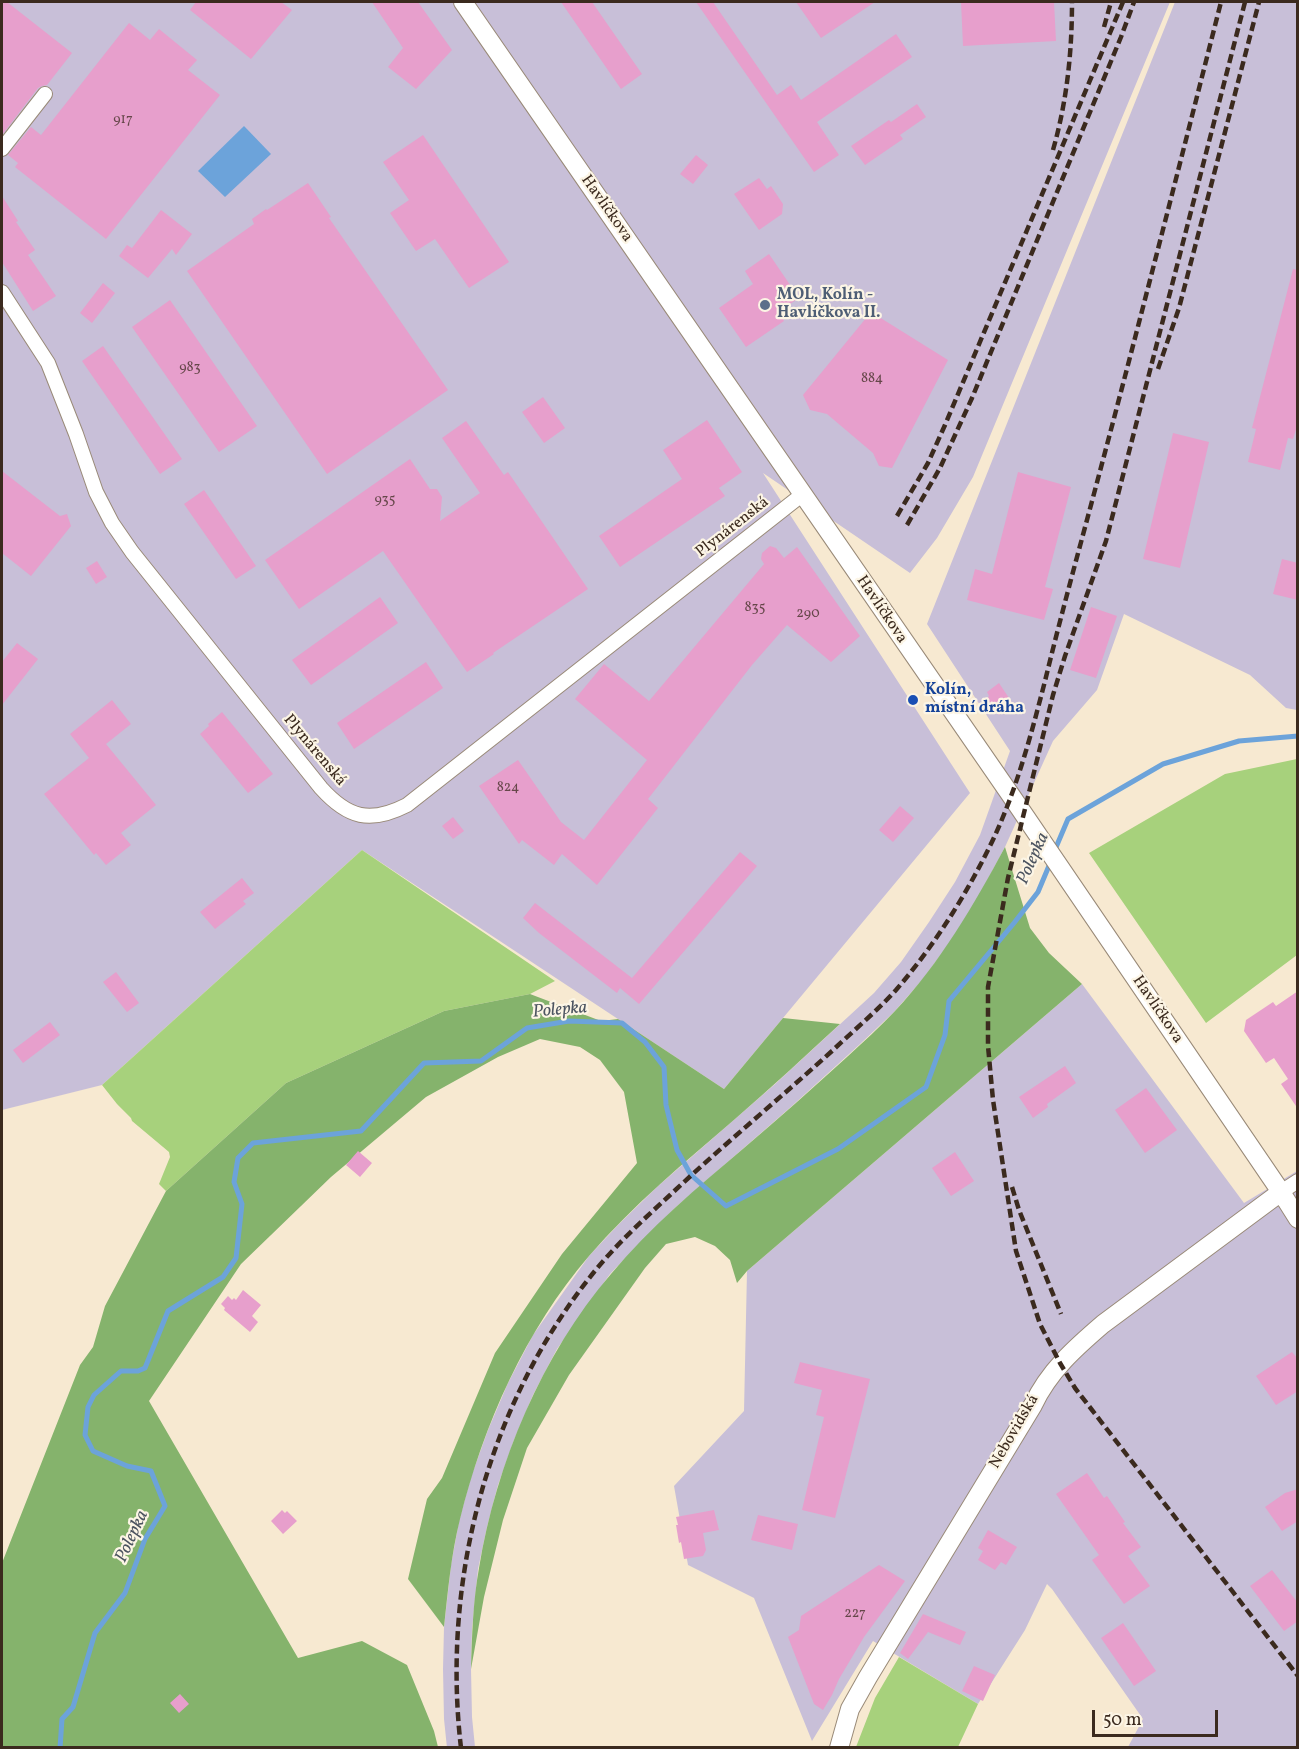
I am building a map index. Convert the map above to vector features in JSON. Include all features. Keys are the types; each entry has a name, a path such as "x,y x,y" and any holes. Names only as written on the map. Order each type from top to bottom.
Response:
{"street":[{"name":"Havlíčkova","path":"463,2 803,494 1298,1219"},
{"path":"2,149 45,94"},
{"name":"Plynárenská","path":"2,292 48,363 96,492 112,523 132,552 332,801 360,816 391,813 406,805 803,494"},
{"path":"1281,1192 1298,1181"},
{"name":"Nebovidská","path":"839,1748 850,1709 868,1677 1054,1370 1103,1324 1281,1192"}],"shaded area":[{"path":"2,2 1170,2 973,477 937,538 910,573 763,473 970,793 724,1089 362,850 102,1085 2,1110"},
{"path":"1175,2 1297,2 1297,710 1286,708 1250,675 1124,614 1097,690 1053,741 1005,847 979,896 953,938 923,979 894,1012 859,1045 676,1207 638,1245 610,1274 557,1349 533,1395 514,1440 498,1485 478,1569 471,1669 475,1747 447,1748 444,1719 444,1627 459,1521 471,1477 488,1430 508,1383 533,1335 589,1256 618,1225 657,1187 774,1085 874,993 901,962 929,922 955,882 980,835 1010,751 927,624"},
{"path":"1082,984 1244,1203 1297,1171 1297,1747 1128,1747 1143,1719 1047,1584 1025,1630 978,1704 873,1641 812,1741 754,1598 688,1565 674,1486 744,1411 747,1271"}],"green space":[{"path":"1297,759 1297,955 1206,1023 1089,853 1225,774"},
{"path":"1005,847 1030,928 1049,953 1082,984 747,1271 737,1283 730,1260 715,1246 695,1237 666,1244 645,1268 569,1375 527,1448 503,1520 484,1597 471,1669 477,1580 497,1489 510,1450 543,1375 586,1305 626,1257 658,1224 821,1080 895,1011 927,973 955,933"},
{"path":"362,850 555,981 530,994 444,1011 286,1083 166,1191 159,1184 170,1157 169,1152 132,1121 102,1085"},
{"path":"530,994 601,1021 618,1019 724,1089 783,1018 840,1024 623,1219 566,1284 527,1347 510,1380 481,1449 454,1546 444,1627 408,1579 427,1499 442,1478 495,1353 562,1254 637,1163 624,1092 600,1060 580,1047 540,1039 498,1057 426,1097 331,1177 241,1264 149,1401 298,1658 362,1641 407,1665 434,1731 438,1747 2,1747 2,1563 80,1365 93,1347 105,1306 166,1191 286,1083 444,1011"},
{"path":"899,1657 978,1704 958,1747 856,1747 875,1698"}],"water":[{"path":"244,126 271,154 225,197 198,171"}],"building":[{"path":"2,2 7,2 72,53 47,85 38,88 2,135"},
{"path":"196,2 281,2 292,10 251,59 190,10"},
{"path":"372,2 418,2 452,50 416,89 388,67 403,48"},
{"path":"561,2 592,2 642,74 621,89"},
{"path":"696,2 713,2 777,95 791,85 801,100 896,34 912,57 817,122 839,155 814,172"},
{"path":"796,2 875,2 821,38"},
{"path":"961,2 1054,2 1056,41 963,46"},
{"path":"129,23 150,40 159,29 197,60 188,70 220,95 106,239 15,167 18,163 8,155 31,127 41,135"},
{"path":"917,104 926,117 900,135 903,139 865,165 851,146"},
{"path":"423,135 509,262 469,288 435,239 416,251 390,213 409,200 383,162"},
{"path":"696,155 708,165 693,184 680,174"},
{"path":"759,178 767,189 771,186 783,204 782,214 759,230 734,194"},
{"path":"308,183 331,217 329,218 448,390 327,474 187,271 254,224 252,219"},
{"path":"2,196 35,250 28,255 56,296 33,311 2,262"},
{"path":"161,210 192,234 176,255 172,249 148,278 119,256 127,245 132,248"},
{"path":"769,254 799,298 778,312 784,321 746,347 719,308 753,284 745,271"},
{"path":"1293,269 1298,270 1298,423 1293,439 1288,438 1280,470 1248,462 1256,429 1252,428"},
{"path":"103,283 115,293 92,323 80,313"},
{"path":"170,300 257,426 219,452 132,327"},
{"path":"871,312 948,360 892,468 879,466 873,453 827,414 810,410 803,395"},
{"path":"103,346 182,459 160,474 82,361"},
{"path":"543,397 565,428 544,443 522,412"},
{"path":"707,420 742,472 719,488 725,496 620,567 599,536 682,479 663,450"},
{"path":"466,421 504,475 508,472 588,589 467,672 383,551 299,609 265,560 410,459 430,489 437,489 442,497 440,521 480,493 442,438"},
{"path":"1173,433 1209,442 1180,568 1143,559"},
{"path":"2,471 60,516 67,514 71,526 31,576 2,553"},
{"path":"1018,472 1071,487 1045,587 1053,589 1044,620 967,600 975,569 992,574"},
{"path":"204,490 256,566 236,579 184,504"},
{"path":"770,546 776,548 784,558 797,547 860,636 831,662 787,625 752,665 648,799 658,808 597,885 562,854 554,865 522,840 519,844 479,786 518,760 561,822 584,840 647,760 575,699 604,664 649,701 764,564 761,559 762,553"},
{"path":"1282,559 1298,563 1298,600 1273,594"},
{"path":"97,561 107,577 96,584 86,568"},
{"path":"380,597 398,623 311,685 292,660"},
{"path":"1091,607 1117,616 1096,678 1070,670"},
{"path":"17,643 38,659 2,705 2,662"},
{"path":"426,662 443,688 354,749 337,723"},
{"path":"999,683 1013,704 999,715 987,698 989,696 987,692"},
{"path":"112,700 131,724 106,744 156,805 121,833 131,845 106,865 96,853 94,855 44,794 89,758 70,734"},
{"path":"222,712 273,774 248,793 200,734"},
{"path":"900,806 914,818 893,842 879,830"},
{"path":"453,817 464,831 453,839 442,826"},
{"path":"740,852 757,866 639,1004 620,988 617,993 523,918 535,903 632,978"},
{"path":"242,878 254,893 243,901 246,904 215,929 200,912"},
{"path":"116,972 139,1003 127,1012 103,982"},
{"path":"1298,991 1298,1109 1281,1084 1288,1079 1274,1058 1266,1063 1244,1031 1246,1020 1273,1002 1276,1006"},
{"path":"50,1022 60,1035 23,1063 13,1050"},
{"path":"1065,1066 1076,1083 1047,1104 1048,1107 1033,1118 1019,1097"},
{"path":"1146,1088 1177,1130 1145,1153 1115,1110"},
{"path":"358,1151 372,1163 360,1177 346,1165"},
{"path":"955,1152 974,1181 951,1196 932,1168"},
{"path":"243,1290 261,1305 252,1316 258,1322 250,1332 224,1310 221,1304 228,1296 236,1300"},
{"path":"1292,1352 1298,1359 1298,1391 1276,1405 1256,1376"},
{"path":"800,1362 870,1379 835,1518 802,1510 824,1417 816,1415 822,1390 794,1383"},
{"path":"1087,1473 1104,1498 1107,1496 1141,1547 1128,1556 1150,1586 1124,1604 1092,1560 1099,1555 1056,1494"},
{"path":"1298,1489 1298,1521 1282,1531 1265,1507 1285,1493"},
{"path":"282,1510 285,1513 287,1511 297,1521 283,1534 271,1521"},
{"path":"714,1510 719,1530 703,1533 706,1550 703,1556 684,1559 681,1542 679,1543 676,1517"},
{"path":"758,1515 798,1524 792,1550 751,1540"},
{"path":"988,1530 1017,1547 1006,1565 1001,1562 995,1570 978,1560 983,1551 978,1548"},
{"path":"879,1565 905,1581 864,1637 823,1710 814,1704 788,1637 799,1630 801,1616"},
{"path":"1272,1570 1298,1603 1298,1621 1284,1631 1250,1586"},
{"path":"923,1614 966,1632 960,1645 928,1632 908,1659 900,1653"},
{"path":"1123,1623 1156,1671 1134,1686 1101,1638"},
{"path":"974,1666 995,1675 983,1701 962,1691"},
{"path":"180,1694 189,1704 179,1713 170,1703"}],"waterway":[{"name":"Polepka","path":"1054,852 1068,819 1163,764 1239,741 1298,736"},
{"name":"Polepka","path":"60,1748 62,1719 73,1707 95,1633 125,1593 145,1539 165,1506 151,1471 127,1466 93,1451 85,1435 88,1407 94,1395 121,1371 138,1371 145,1368 168,1311 223,1277 236,1258 242,1204 234,1182 238,1158 253,1143 361,1131 424,1063 481,1061 527,1028 569,1021 622,1023 645,1042 664,1067 666,1105 677,1150 691,1175 726,1206 838,1149 926,1087 945,1035 949,1001 1038,892 1051,861"}],"railway":[{"path":"1053,150 1068,76 1072,2"},
{"path":"1104,27 1111,2"},
{"path":"897,516 928,463 945,425 1123,2"},
{"path":"907,525 940,468 972,398 1134,2"},
{"path":"461,1748 457,1684 459,1620 467,1556 481,1493 502,1432 528,1373 561,1318 615,1248 689,1177 832,1051 896,990 947,923 998,830 1034,724 1221,2"},
{"path":"1245,2 1106,541 1053,695 1008,878 988,987 988,1046 993,1100 1016,1251 1040,1324 1075,1388 1298,1676"},
{"path":"1158,369 1179,308 1259,2"},
{"path":"1012,1187 1061,1314"}],"place":[{"name":"MOL, Kolín - Havlíčkova II.","path":"765,305"},
{"name":"Kolín, místní dráha","path":"913,700"}]}
